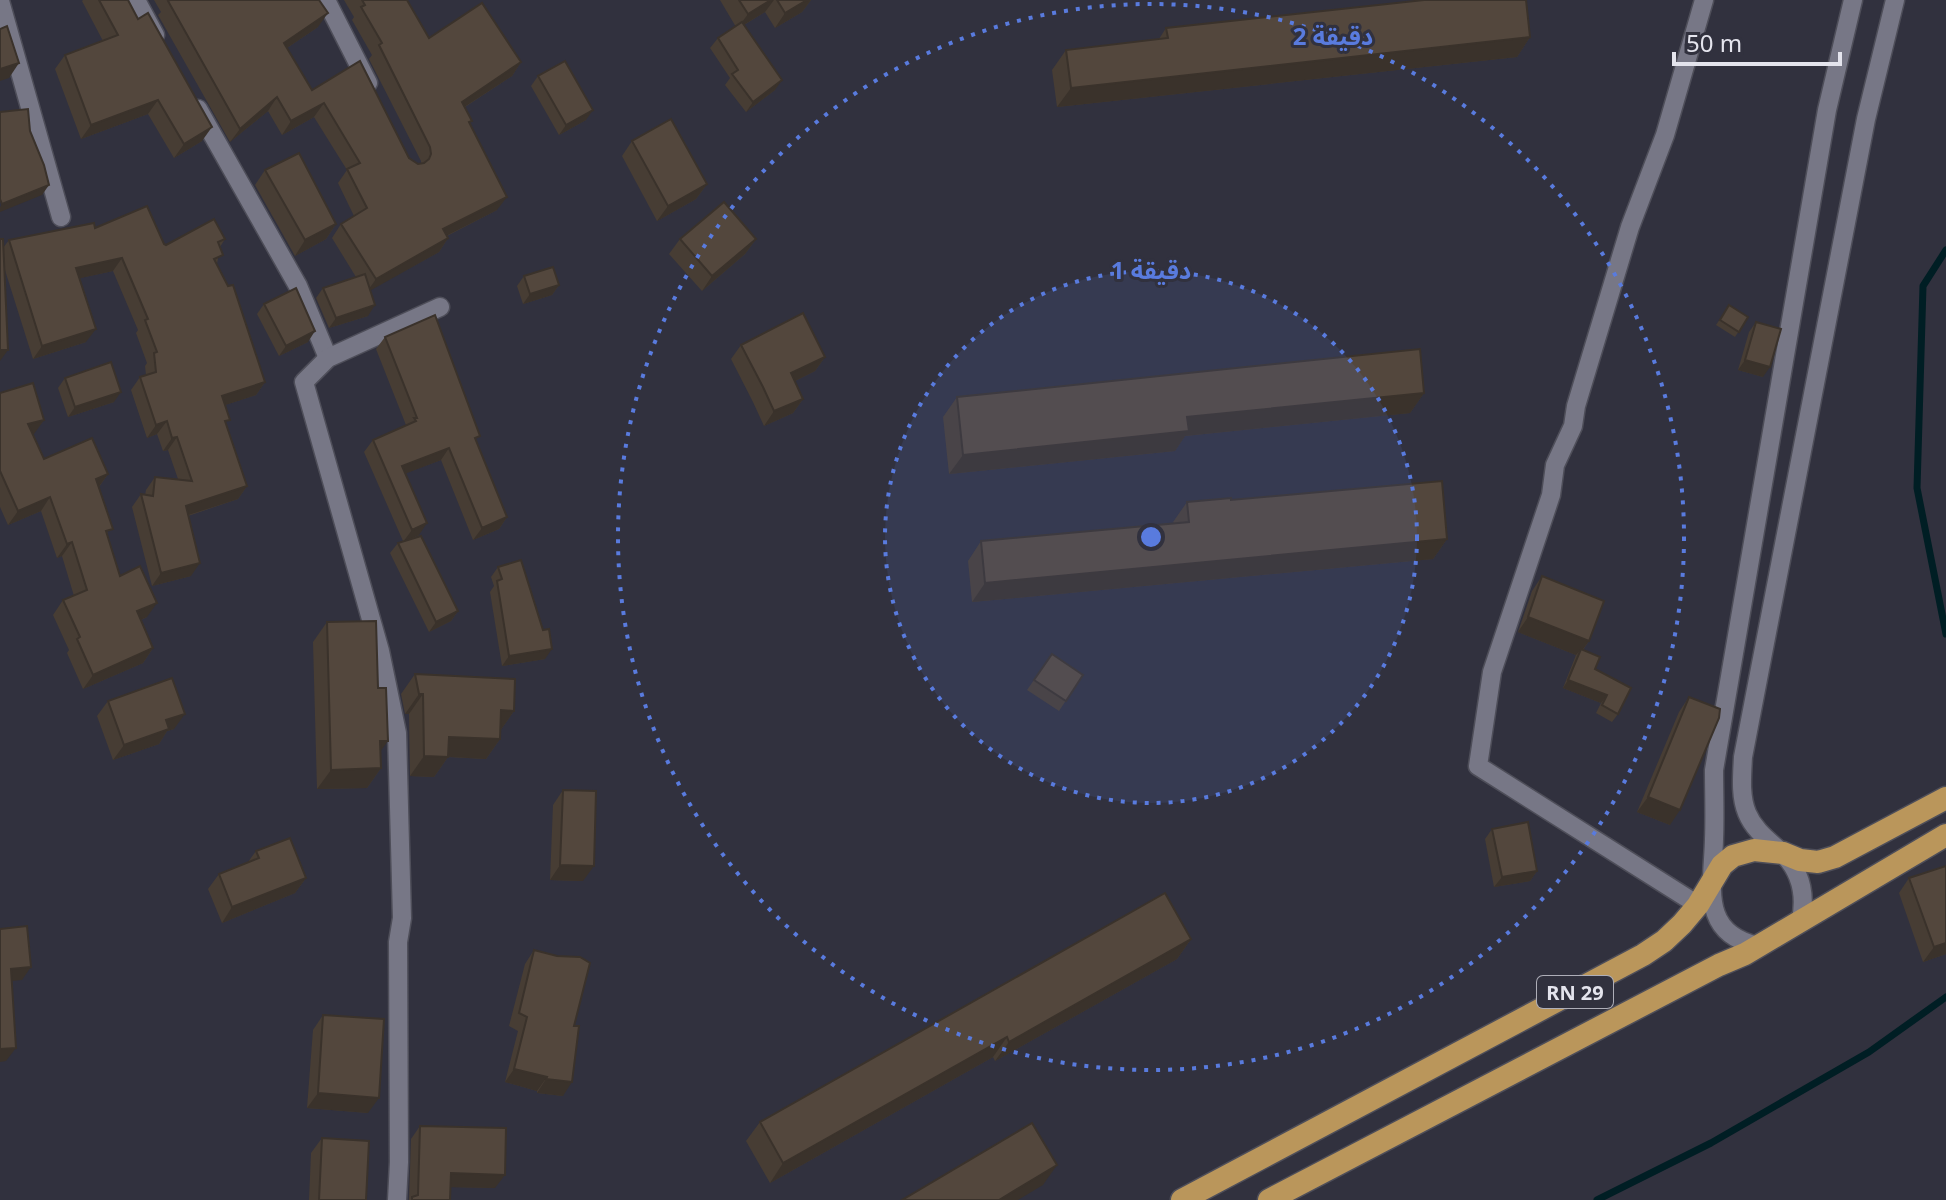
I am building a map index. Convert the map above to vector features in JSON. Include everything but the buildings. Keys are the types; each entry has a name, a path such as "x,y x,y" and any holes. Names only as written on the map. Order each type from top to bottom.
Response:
{"highway":[{"name":"RN 29","path":"1182,1200 1643,955 1682,924 1698,905 1722,865 1733,856 1754,850 1818,862 1835,857 1946,798"},
{"name":"RN 29","path":"1269,1200 1758,946 1946,835"}],"street":[{"path":"136,0 167,54"},
{"path":"326,0 375,97"},
{"path":"1698,905 1478,766 1492,672 1551,495 1555,465 1573,426 1576,406 1630,227 1665,135 1704,0"},
{"path":"1758,946 1735,938 1725,930 1718,920 1711,896 1714,770 1827,110 1853,0"},
{"path":"1801,920 1804,906 1799,877 1783,853 1762,835 1746,812 1742,784 1743,757 1866,119 1895,0"},
{"path":"0,1 61,217"},
{"path":"190,95 298,286 328,358"},
{"path":"397,1200 398,942 402,918 397,733 380,651 304,382 328,358 440,307"}],"waterway":[{"path":"1946,250 1923,286 1917,488 1946,634"},
{"path":"1597,1200 1711,1143 1869,1052 1946,997"}]}
